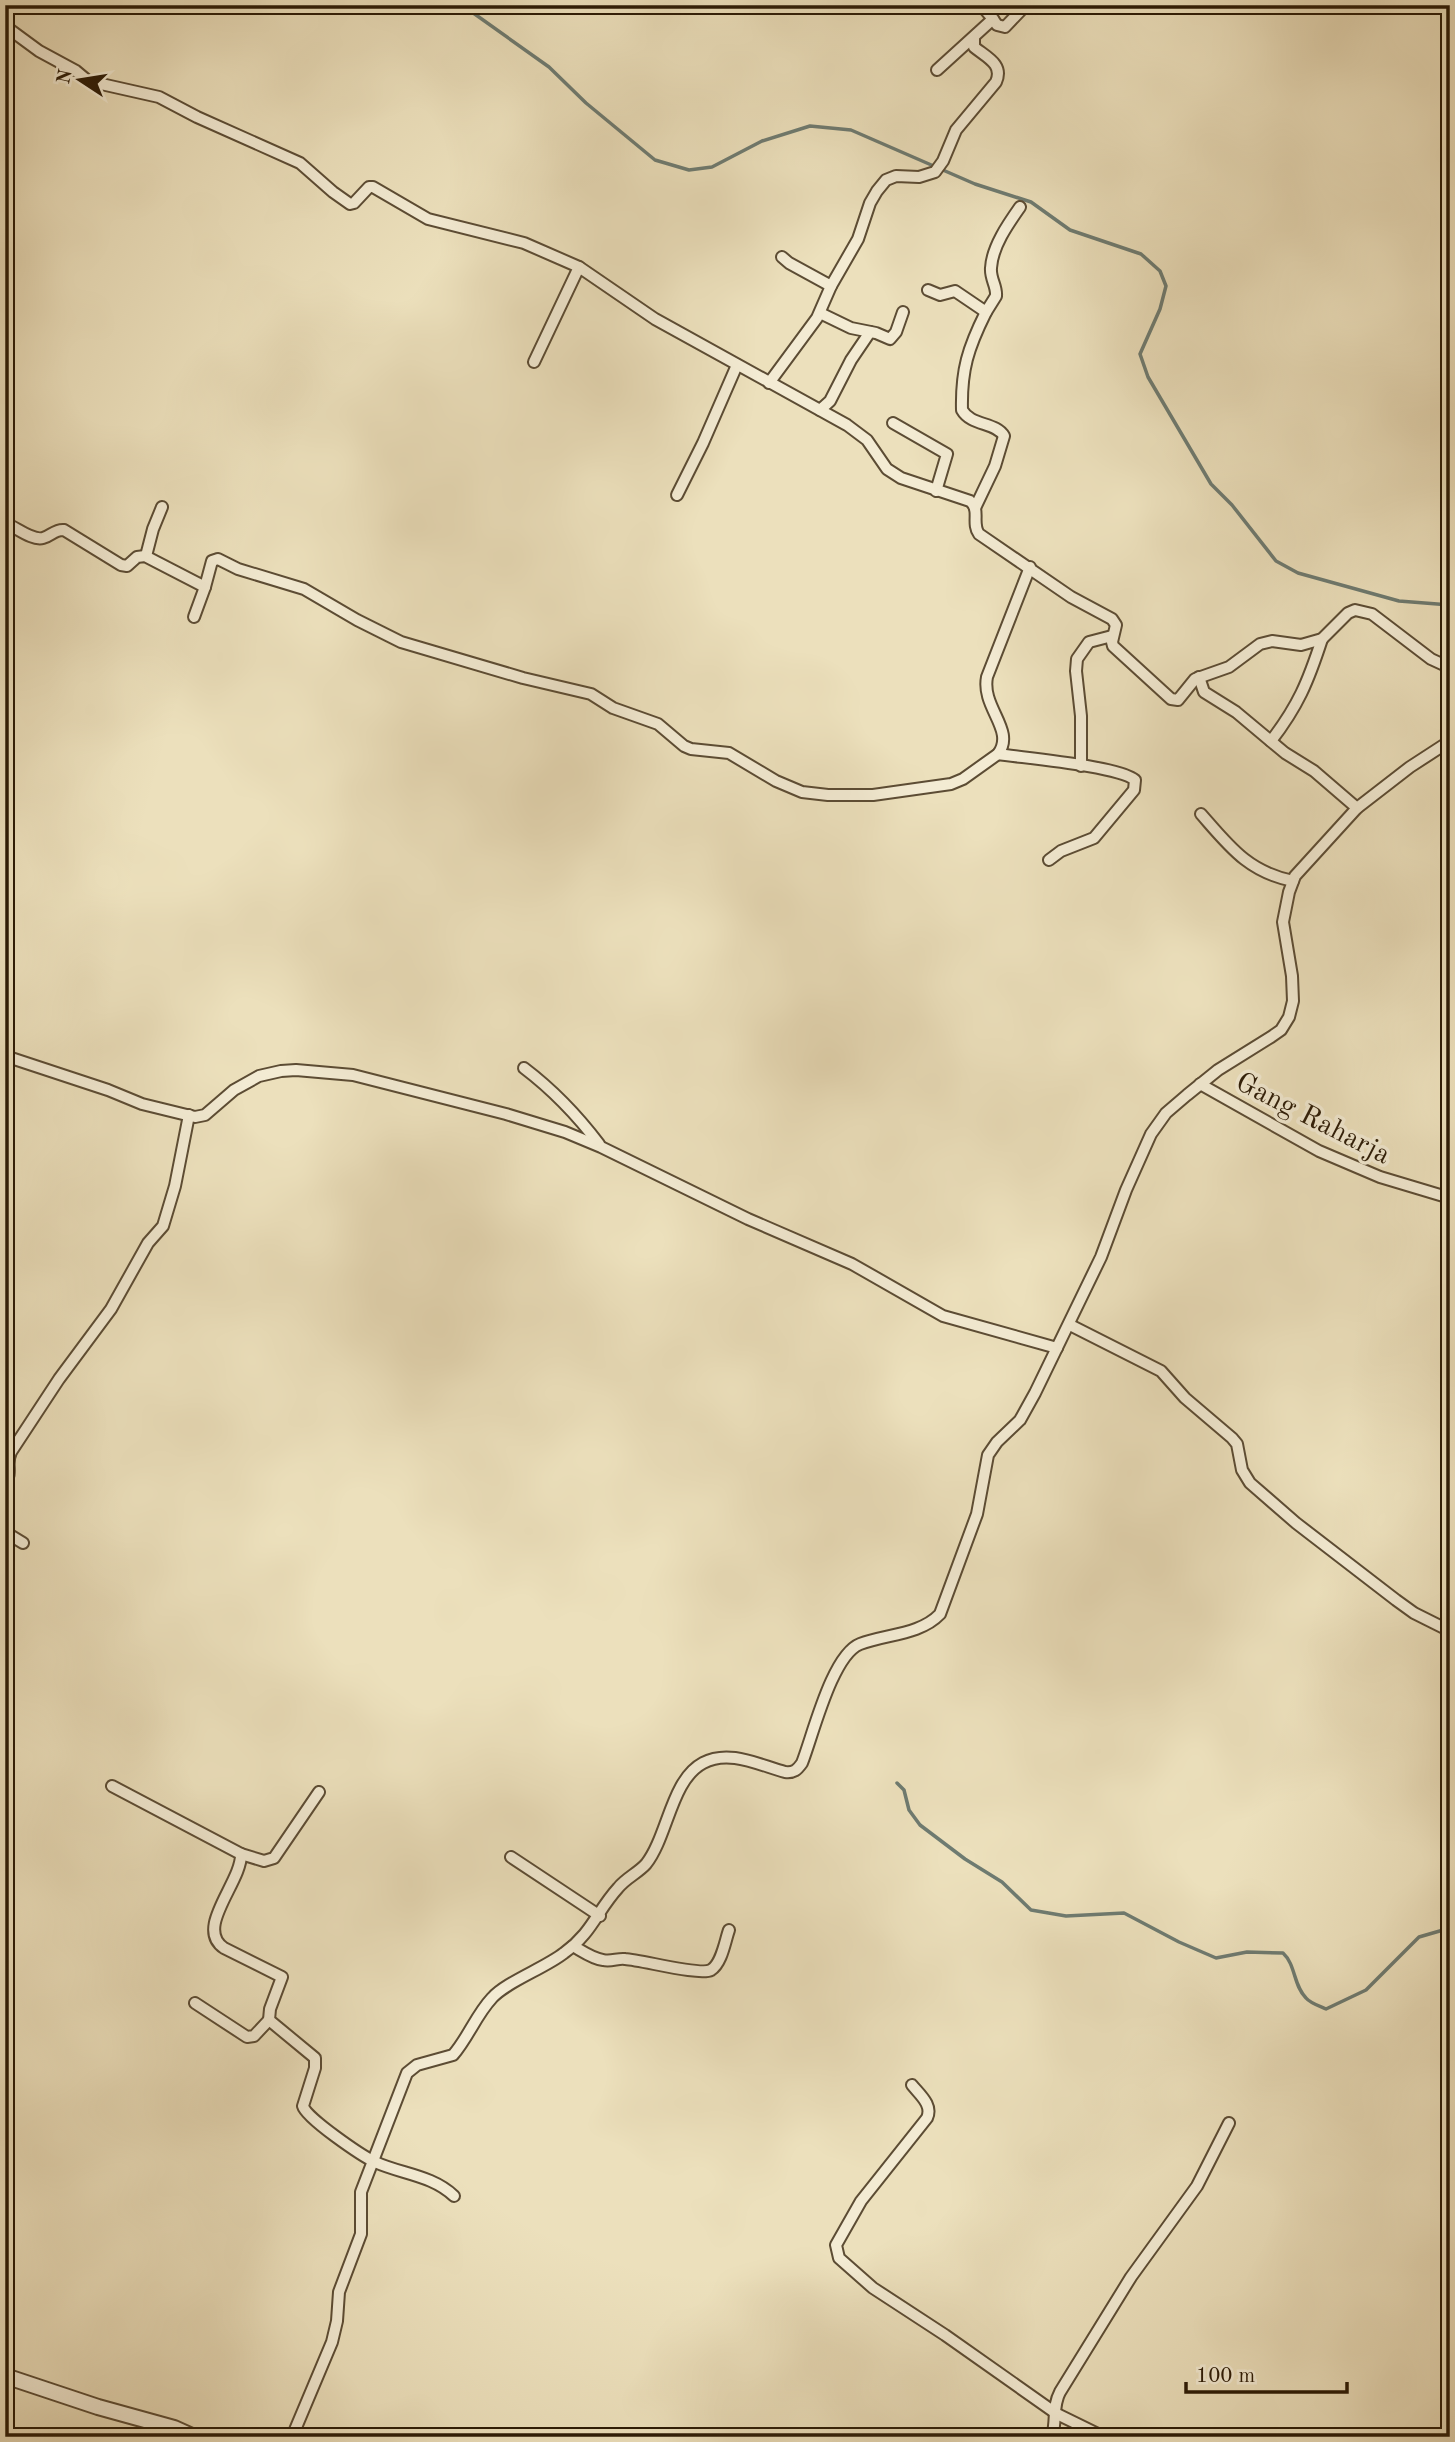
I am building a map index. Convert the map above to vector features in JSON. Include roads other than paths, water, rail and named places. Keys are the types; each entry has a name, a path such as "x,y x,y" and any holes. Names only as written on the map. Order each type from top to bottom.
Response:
{"street":[{"path":"981,5 997,25 1005,27 1026,5"},
{"path":"937,70 993,19"},
{"path":"5,26 88,81 159,97 300,163 350,204 369,187 373,187 428,219 524,243 579,267 655,319 847,425 867,440 887,469 909,482 970,501 975,508"},
{"path":"769,383 820,313 831,286 858,239 870,202 877,191 886,180 896,176 924,177 935,172 943,161 956,130 996,82 997,67 974,47 974,38"},
{"path":"1020,207 1008,225 991,267 996,296 964,360 962,410 970,419 999,430 1004,436 995,466 975,508 975,524 979,534 1071,597 1112,619 1116,625 1112,642 1117,651 1171,699 1178,700 1199,677 1229,667 1266,642 1301,645 1322,639"},
{"path":"782,257 831,286"},
{"path":"534,362 579,267"},
{"path":"928,290 940,295 955,291 986,312"},
{"path":"820,313 851,328 892,338 902,312"},
{"path":"820,410 830,401 851,360 870,332"},
{"path":"677,495 737,365"},
{"path":"893,423 947,454 936,491"},
{"path":"146,556 162,507"},
{"path":"5,523 37,538 64,530 125,566 139,556 146,556 205,587"},
{"path":"194,617 212,561 218,559 238,569 304,589 357,621 401,642 523,678 582,690 613,708 659,724 684,746 729,753 776,781 802,792 873,795 951,784 963,779 998,754 1004,735 988,701 985,687 995,654 1030,567"},
{"path":"1271,741 1303,694 1322,639 1348,613 1361,610 1371,614 1431,659 1448,664"},
{"path":"1081,766 1077,659 1089,642 1112,636"},
{"path":"1199,677 1205,692 1325,779 1357,808"},
{"path":"292,2437 332,2342 339,2291 361,2234 361,2192 404,2080 412,2068 453,2055 496,1993 545,1966 582,1939 619,1886 648,1861 678,1793 697,1766 725,1757 792,1773 802,1763 832,1679 845,1656 860,1644 918,1628 940,1614 977,1514 988,1455 1020,1420 1070,1325 1101,1257 1151,1133 1166,1113 1200,1084 1281,1030 1289,1017 1293,990 1283,922 1293,881 1357,808 1410,767 1450,741"},
{"path":"998,754 1081,766 1128,775 1135,780 1136,787 1094,838 1061,851 1049,860"},
{"path":"1201,814 1224,841 1250,865 1266,874 1293,881"},
{"path":"5,1056 142,1104 188,1115 205,1115 234,1090 267,1073 315,1071 353,1075 506,1114 601,1146 748,1219 852,1264 943,1316 1057,1348"},
{"path":"524,1068 548,1087 583,1122 601,1146"},
{"name":"Gang Raharja","path":"1200,1084 1320,1151 1380,1177 1450,1198"},
{"path":"5,1485 10,1474 8,1461 11,1452 59,1378 111,1309 148,1243 166,1220 188,1115"},
{"path":"1070,1325 1161,1371 1185,1398 1237,1444 1242,1470 1250,1483 1296,1523 1396,1600 1450,1632"},
{"path":"5,1532 23,1543"},
{"path":"112,1786 241,1854 264,1861 274,1858 319,1792"},
{"path":"195,2003 247,2037 254,2036 269,2020 270,2009 283,1979 281,1975 216,1943 216,1918 240,1865 241,1854"},
{"path":"511,1857 600,1916"},
{"path":"573,1947 600,1960 625,1959 660,1963 700,1973 711,1970 715,1965 729,1930"},
{"path":"269,2020 315,2058 315,2068 303,2106 304,2112 374,2161 441,2185 454,2196"},
{"path":"912,2085 930,2111 861,2201 836,2245 839,2258 873,2288 1057,2414 1104,2437"},
{"path":"1052,2437 1057,2414 1054,2405 1060,2392 1132,2277 1196,2186 1229,2123"},
{"path":"5,2376 98,2407 174,2428 194,2437"}],"waterway":[{"path":"462,5 549,67 586,103 655,160 689,170 712,167 762,141 810,126 851,130 975,184 1031,202 1070,230 1141,254 1160,271 1166,286 1160,309 1140,354 1148,377 1211,484 1232,505 1276,561 1298,573 1399,601 1450,605"},
{"path":"897,1783 904,1790 909,1810 920,1825 965,1859 1002,1882 1031,1910 1066,1916 1124,1913 1216,1958 1247,1952 1283,1953 1302,1993 1310,2001 1326,2009 1366,1990 1419,1937 1450,1928"}]}
